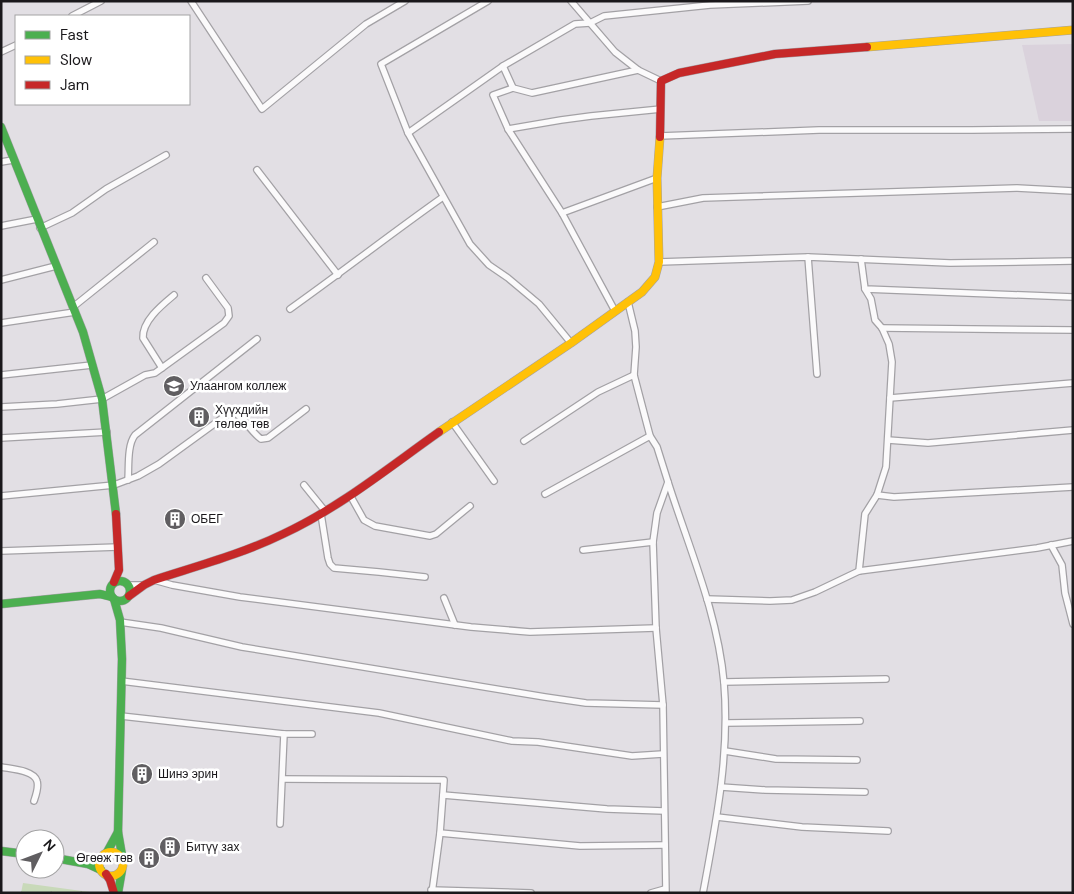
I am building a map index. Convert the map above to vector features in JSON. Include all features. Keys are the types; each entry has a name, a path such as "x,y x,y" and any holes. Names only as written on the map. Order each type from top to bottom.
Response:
{"street":[{"path":"74,15 101,1"},
{"path":"191,1 262,108 366,24 405,1"},
{"path":"488,1 381,64 408,133 470,244 489,266 508,278 539,304 571,343"},
{"path":"571,1 616,52 638,70 661,81 679,73 775,54 1073,30"},
{"path":"408,133 503,66 575,24 590,23 604,16 710,5 808,1"},
{"path":"1,52 15,45"},
{"path":"503,66 513,88"},
{"path":"615,311 562,213 508,129 492,95 513,88 532,93 638,70"},
{"path":"1,604 100,594 120,601 128,598 144,585 154,580 254,547 284,534 350,495 452,422 571,343 642,292 655,277 659,262 657,178 661,81"},
{"path":"508,129 591,116 661,110"},
{"path":"1,127 89,351 102,399 107,432 114,485 118,547 118,570 110,592 120,621 121,716 118,832 123,866 116,893"},
{"path":"660,136 819,130 1073,129"},
{"path":"40,228 72,213 106,189 166,155"},
{"path":"1,162 13,160"},
{"path":"257,170 338,275"},
{"path":"562,213 657,178"},
{"path":"657,208 703,198 1017,188 1073,191"},
{"path":"290,309 443,197"},
{"path":"1,226 37,219"},
{"path":"1,323 74,309 154,242"},
{"path":"659,262 808,257 950,263 1073,262"},
{"path":"808,257 817,374"},
{"path":"859,571 865,514 877,495 886,467 892,362 889,344 882,328 875,320 872,299 865,289 861,259"},
{"path":"1,280 56,266"},
{"path":"1,407 102,399 145,375 155,373 224,323 229,316 228,308 206,278"},
{"path":"865,289 1073,297"},
{"path":"162,368 143,338 143,333 151,318 174,295"},
{"path":"628,302 635,331 634,375 650,436 657,447 707,599 718,645 724,682 725,751 717,817 703,893"},
{"path":"882,328 1073,330"},
{"path":"128,480 130,444 135,435 257,339"},
{"path":"1,375 92,365"},
{"path":"524,441 598,392 634,375"},
{"path":"890,398 1073,383"},
{"path":"1,496 114,485 138,476 160,464 232,411 239,414 260,439 268,438 306,410"},
{"path":"452,422 494,481"},
{"path":"888,440 928,443 1073,430"},
{"path":"1,438 107,432"},
{"path":"545,494 650,436"},
{"path":"651,893 666,891 663,705 656,628 653,542 657,513 668,482"},
{"path":"304,485 323,512 328,558 334,568 425,577"},
{"path":"877,495 894,497 1073,487"},
{"path":"350,495 364,520 375,526 430,536 436,534 470,506"},
{"path":"707,599 792,600 815,592 859,571 1037,548 1073,541"},
{"path":"583,550 653,542"},
{"path":"1051,544 1062,565 1073,624"},
{"path":"1,551 118,547"},
{"path":"118,570 131,590 120,621"},
{"path":"100,594 120,580 127,583 144,585"},
{"path":"154,580 240,597 471,627 530,632 656,628"},
{"path":"1066,592 1073,592"},
{"path":"444,598 455,625"},
{"path":"120,621 161,628 242,647 569,701 663,705"},
{"path":"724,682 886,679"},
{"path":"121,681 379,714 512,741 538,742 632,756 663,754"},
{"path":"121,716 284,734 312,734"},
{"path":"726,723 860,721"},
{"path":"280,824 284,734"},
{"path":"725,751 776,758 857,760"},
{"path":"1,767 27,772 36,778 38,783 34,801"},
{"path":"283,779 444,780 440,833 432,891 531,893"},
{"path":"721,787 865,792"},
{"path":"443,795 607,809 664,811"},
{"path":"717,817 802,827 888,831"},
{"path":"116,893 110,880 103,872 100,862 114,842 118,832"},
{"path":"440,833 580,846 665,845"},
{"path":"1,851 15,853"},
{"path":"65,859 90,860 109,852 116,853 123,861"},
{"path":"74,860 114,875 122,870"}],"shaded area":[{"path":"1073,44 1073,121 1039,121 1022,45"}],"green space":[{"path":"23,883 97,893 21,893"}],"traffic: fast":[{"path":"1,127 83,332 102,399 116,514"},
{"path":"120,581 127,584 130,591 127,598 120,601 113,598 110,591 113,584 120,581"},
{"path":"1,604 100,594 112,597"},
{"path":"114,599 120,620 122,659 118,832 123,861"},
{"path":"106,854 118,832"},
{"path":"1,851 15,853"},
{"path":"65,860 88,864 101,870"},
{"path":"118,893 122,870"}],"traffic: slow":[{"path":"867,47 1073,30"},
{"path":"439,432 571,343 642,292 655,277 659,262 657,178 660,137"},
{"path":"111,852 119,856 123,864 119,872 111,876 103,872 99,864 103,856 111,852"}],"traffic: jam":[{"path":"660,137 661,81 679,73 775,54 867,47"},
{"path":"129,596 154,580 252,548 304,524 344,500 439,432"},
{"path":"114,582 119,570 116,514"},
{"path":"106,874 114,893"}],"place":[{"name":"Улаангом коллеж","path":"174,386"},
{"name":"Хүүхдийн төлөө төв","path":"199,417"},
{"name":"ОБЕГ","path":"175,519"},
{"name":"Шинэ эрин","path":"142,774"},
{"name":"Битүү зах","path":"170,847"},
{"name":"Өгөөж төв","path":"149,858"}]}
